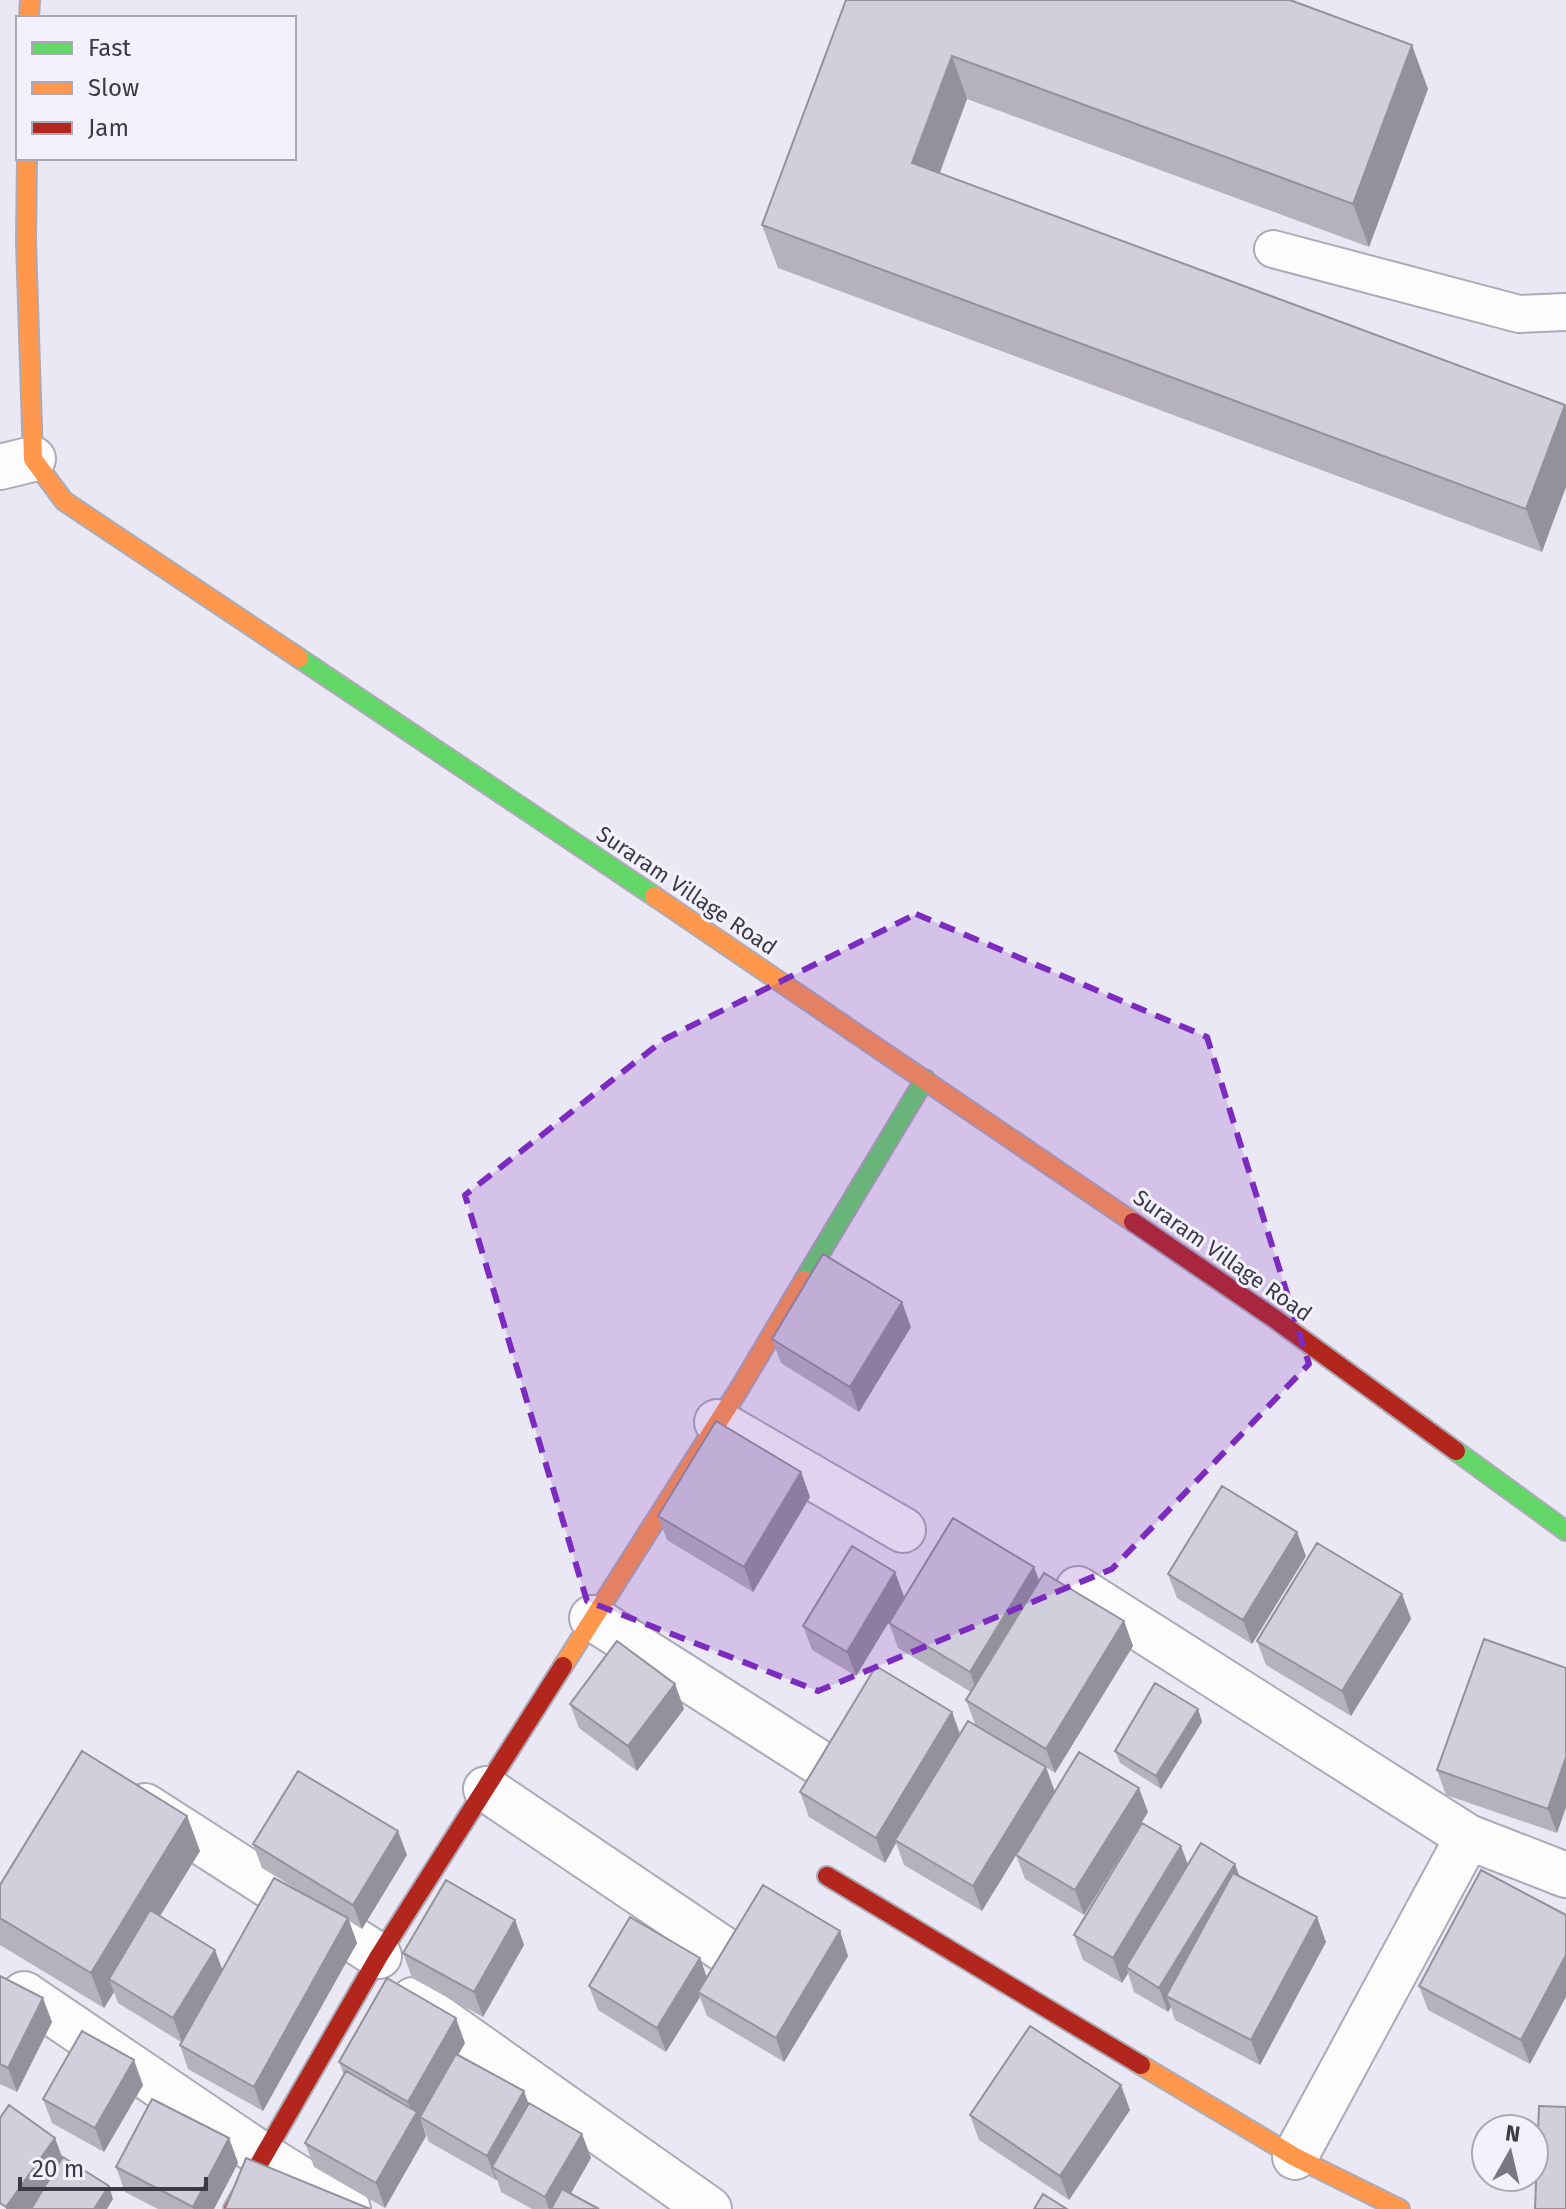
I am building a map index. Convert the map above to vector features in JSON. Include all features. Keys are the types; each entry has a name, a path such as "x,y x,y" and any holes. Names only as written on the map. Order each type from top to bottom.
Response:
{"main road":[{"name":"Suraram Village Road","path":"27,160 13,232 16,463 64,501 925,1079 1275,1319 1566,1531"},
{"path":"233,2209 376,1963 717,1422 925,1079"},
{"path":"827,1876 1295,2157 1400,2209"}],"street":[{"path":"717,1422 903,1530"},
{"path":"1078,1589 1468,1837 1566,1875"},
{"path":"592,1618 826,1767"},
{"path":"486,1789 723,1949"},
{"path":"132,1798 376,1963 709,2209"},
{"path":"1295,2157 1468,1837"},
{"path":"24,1994 265,2157 348,2209"}],"lane":[{"path":"1273,249 1519,314 1566,312"}],"highlighted area":[{"path":"916,914 1207,1037 1309,1364 1112,1569 818,1691 587,1601 465,1195 665,1039"}],"building":[{"path":"846,0 1290,0 1412,45 1353,204 952,56 912,163 1565,405 1526,509 762,225"},
{"path":"823,1254 902,1302 850,1387 772,1339"},
{"path":"716,1421 801,1472 744,1567 658,1516"},
{"path":"1222,1486 1297,1532 1243,1620 1168,1574"},
{"path":"953,1518 1034,1567 970,1672 889,1623"},
{"path":"1317,1543 1402,1594 1342,1691 1257,1641"},
{"path":"852,1546 895,1572 847,1652 803,1626"},
{"path":"1044,1573 1124,1621 1046,1749 966,1700"},
{"path":"1484,1639 1566,1668 1566,1757 1548,1809 1437,1770"},
{"path":"617,1641 675,1684 628,1746 570,1704"},
{"path":"876,1666 952,1712 876,1838 800,1792"},
{"path":"1155,1683 1198,1709 1156,1776 1115,1751"},
{"path":"968,1721 1046,1767 973,1886 895,1840"},
{"path":"82,1751 187,1816 91,1973 0,1918 0,1885"},
{"path":"1079,1752 1139,1788 1075,1890 1016,1855"},
{"path":"298,1771 398,1831 353,1905 253,1844"},
{"path":"1142,1823 1181,1846 1113,1958 1074,1935"},
{"path":"1201,1843 1235,1864 1159,1988 1126,1967"},
{"path":"1481,1870 1566,1915 1566,1955 1521,2040 1419,1986"},
{"path":"1233,1873 1317,1917 1251,2040 1166,1996"},
{"path":"274,1878 348,1918 254,2087 180,2045"},
{"path":"446,1880 515,1920 474,1992 403,1953"},
{"path":"763,1885 840,1931 776,2038 698,1992"},
{"path":"150,1910 215,1950 173,2018 109,1979"},
{"path":"630,1917 700,1958 657,2028 589,1986"},
{"path":"0,1976 43,1998 8,2068 0,2064"},
{"path":"387,1978 456,2018 408,2102 339,2062"},
{"path":"1030,2026 1121,2085 1060,2176 970,2115"},
{"path":"82,2031 134,2060 95,2128 43,2099"},
{"path":"456,2054 524,2091 487,2156 420,2117"},
{"path":"346,2071 417,2112 376,2183 305,2143"},
{"path":"152,2099 229,2138 193,2207 116,2167"},
{"path":"529,2103 582,2134 545,2197 492,2167"},
{"path":"9,2105 55,2138 6,2207 0,2203 0,2118"},
{"path":"1539,2106 1566,2107 1566,2209 1535,2209 1536,2193 1550,2193 1550,2113 1539,2113"},
{"path":"63,2157 109,2186 94,2209 31,2209"},
{"path":"246,2158 370,2209 225,2209"},
{"path":"562,2189 599,2209 551,2209"},
{"path":"1043,2194 1067,2209 1034,2209"}],"traffic: fast":[{"path":"299,658 654,896"},
{"path":"804,1280 925,1079"},
{"path":"1456,1451 1566,1531"}],"traffic: slow":[{"path":"29,16 30,0"},
{"path":"27,160 26,241 33,459 64,501 299,658"},
{"path":"654,896 1133,1222"},
{"path":"563,1666 741,1386 804,1280"},
{"path":"1141,2065 1295,2157 1400,2209"}],"traffic: jam":[{"path":"1133,1222 1275,1319 1456,1451"},
{"path":"233,2209 379,1956 563,1666"},
{"path":"827,1876 1141,2065"}]}
